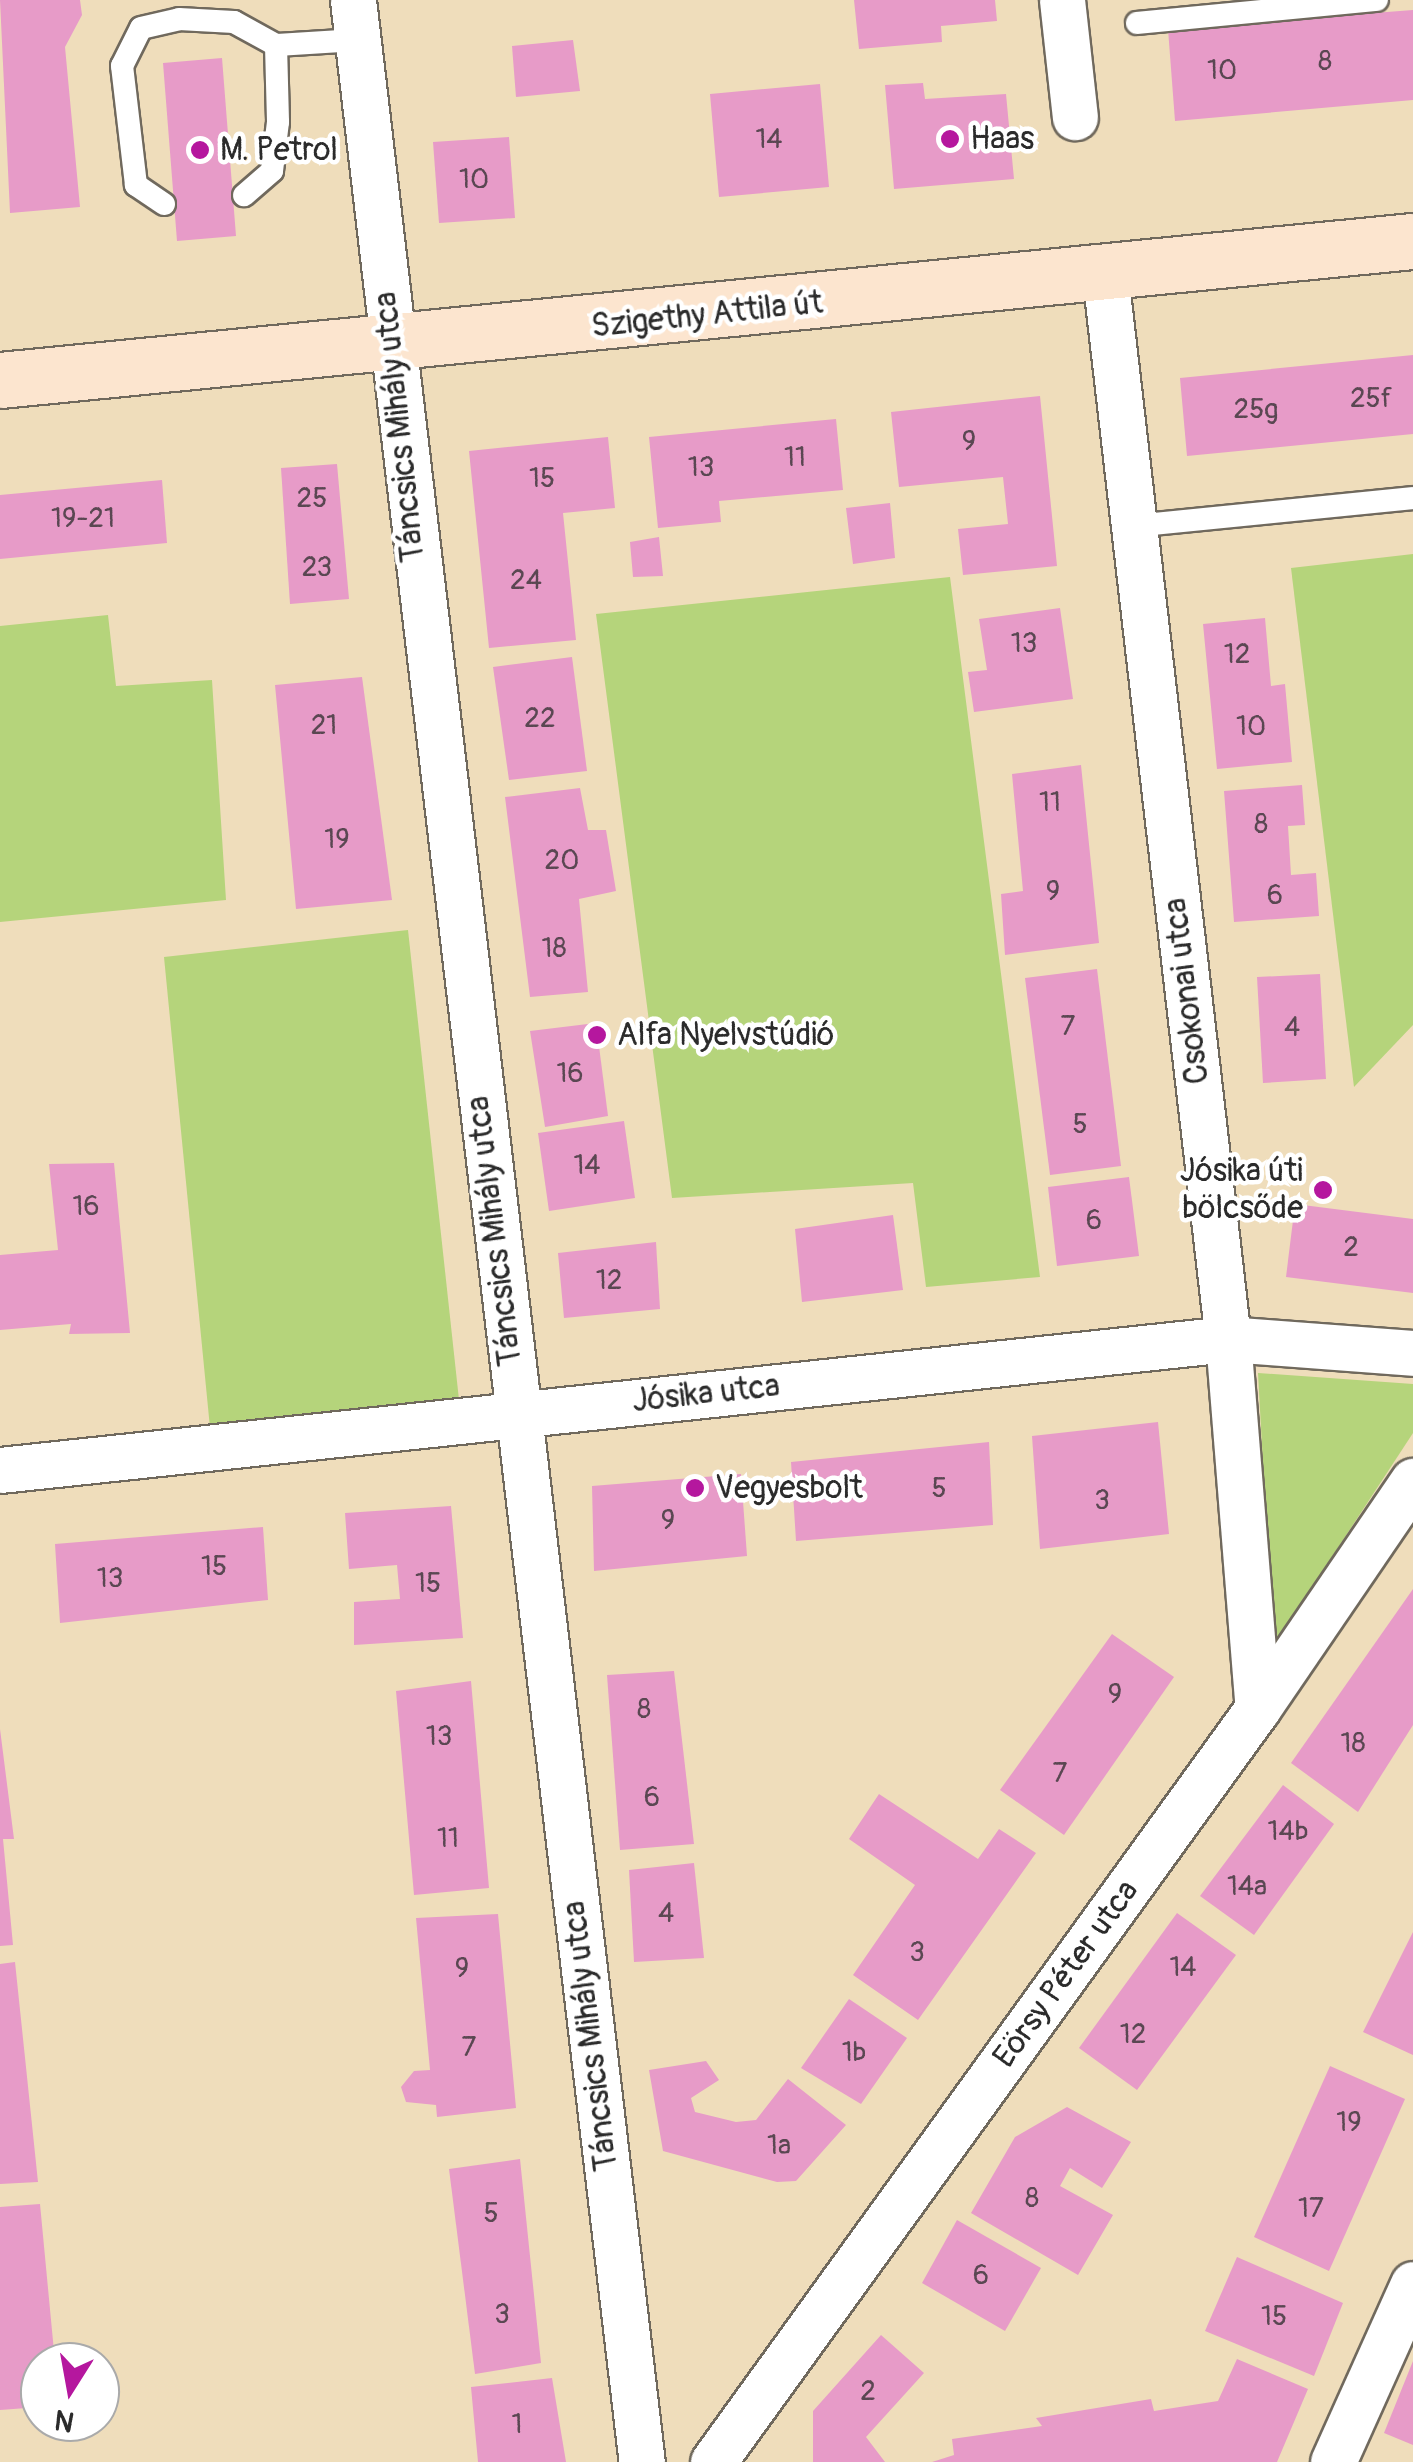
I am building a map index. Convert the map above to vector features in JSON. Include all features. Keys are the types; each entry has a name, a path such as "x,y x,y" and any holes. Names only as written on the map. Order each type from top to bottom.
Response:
{"street":[{"path":"1062,0 1075,117"},
{"name":"Táncsics Mihály utca","path":"356,20 391,347 642,2462"},
{"name":"Szigethy Attila út","path":"0,380 391,347 1413,241"},
{"name":"Csokonai utca","path":"1105,275 1228,1340 1258,1708"},
{"name":"Jósika utca","path":"0,1470 1228,1340 1413,1353"},
{"name":"Eörsy Péter utca","path":"712,2462 1258,1708 1413,1481"},
{"path":"1333,2462 1413,2284"}],"lane":[{"path":"1137,22 1377,0"},
{"path":"164,204 136,185 122,66 141,28 179,18 234,22 276,46 356,20"},
{"path":"244,195 272,171 278,122 276,46"},
{"path":"1133,526 1413,498"}],"green space":[{"path":"1413,554 1413,1025 1354,1087 1291,568"},
{"path":"950,577 1040,1277 926,1287 913,1183 672,1198 596,614"},
{"path":"108,615 116,686 212,680 226,900 0,922 0,626"},
{"path":"408,930 460,1409 211,1438 164,957"},
{"path":"1258,1373 1413,1384 1413,1433 1273,1647"}],"building":[{"path":"0,0 80,0 82,15 65,47 80,207 10,213"},
{"path":"854,0 995,0 997,21 941,26 942,42 859,49"},
{"path":"1413,10 1413,100 1175,121 1168,29"},
{"path":"573,40 580,91 516,97 512,46"},
{"name":"M. Petrol","path":"222,58 236,236 177,241 163,63"},
{"name":"Haas","path":"923,83 925,99 1006,94 1014,179 894,189 885,85"},
{"path":"820,84 829,187 719,197 710,94"},
{"path":"509,137 515,218 439,223 433,142"},
{"path":"1413,355 1413,434 1187,456 1180,378"},
{"path":"1040,396 1057,566 963,575 958,529 1008,524 1003,477 899,487 891,412"},
{"path":"836,419 843,490 719,501 721,522 658,528 649,437"},
{"path":"608,437 615,508 563,513 576,640 489,648 469,451"},
{"path":"337,464 349,599 290,604 281,468"},
{"path":"162,480 167,543 0,559 0,495"},
{"path":"890,503 895,558 853,564 846,508"},
{"path":"659,537 663,576 633,577 630,542"},
{"path":"1060,608 1073,699 974,712 968,672 987,670 979,619"},
{"path":"1265,618 1271,686 1285,684 1292,762 1217,769 1203,624"},
{"path":"572,657 587,771 509,780 493,667"},
{"path":"362,677 392,900 296,909 275,685"},
{"path":"1081,765 1099,943 1005,955 1001,894 1023,891 1012,774"},
{"path":"1302,785 1305,825 1288,826 1291,875 1316,873 1319,916 1234,922 1224,791"},
{"path":"580,788 588,830 606,830 616,891 579,899 588,992 530,997 505,797"},
{"path":"1097,969 1121,1166 1050,1175 1025,978"},
{"path":"1320,974 1326,1079 1263,1083 1257,977"},
{"path":"596,1023 608,1116 545,1127 530,1031"},
{"path":"624,1121 635,1198 549,1211 538,1133"},
{"path":"114,1163 130,1333 69,1334 71,1324 0,1330 0,1255 58,1250 49,1164"},
{"path":"1129,1177 1139,1256 1057,1266 1048,1187"},
{"name":"Jósika úti bölcsőde","path":"1295,1204 1413,1219 1413,1293 1286,1277"},
{"path":"893,1215 903,1290 802,1302 795,1229"},
{"path":"656,1242 660,1309 564,1318 558,1253"},
{"path":"1158,1422 1169,1534 1040,1549 1032,1436"},
{"path":"989,1442 993,1525 796,1541 791,1462"},
{"path":"741,1474 747,1556 594,1571 592,1486"},
{"path":"451,1506 463,1638 354,1645 354,1602 400,1599 397,1565 349,1569 345,1513"},
{"path":"263,1527 268,1600 60,1623 55,1544"},
{"path":"1413,1589 1413,1725 1358,1812 1291,1763"},
{"path":"1112,1634 1174,1677 1064,1835 1000,1790"},
{"path":"674,1671 694,1844 620,1850 607,1675"},
{"path":"471,1681 489,1888 414,1895 396,1691"},
{"path":"0,1729 14,1839 3,1839 13,1945 0,1946"},
{"path":"1283,1785 1334,1824 1254,1935 1200,1896"},
{"path":"879,1794 978,1859 999,1829 1036,1853 918,2020 853,1975 915,1885 849,1839"},
{"path":"694,1863 704,1958 634,1962 629,1870"},
{"path":"1177,1913 1236,1955 1137,2090 1079,2048"},
{"path":"498,1914 516,2108 437,2117 436,2105 406,2102 401,2087 414,2071 430,2070 416,1918"},
{"path":"1413,1932 1413,2055 1363,2032"},
{"path":"15,1962 38,2182 0,2184 0,1964"},
{"path":"849,1999 907,2038 861,2104 801,2068"},
{"path":"706,2061 719,2080 691,2098 695,2112 736,2122 756,2120 788,2079 846,2125 796,2181 777,2182 663,2151 649,2070"},
{"path":"1330,2066 1405,2099 1329,2271 1254,2237"},
{"path":"1067,2107 1131,2142 1102,2188 1070,2168 1060,2186 1113,2215 1078,2275 971,2213 1015,2137"},
{"path":"520,2159 541,2363 475,2374 449,2169"},
{"path":"40,2204 53,2342 20,2342 20,2408 0,2410 0,2207"},
{"path":"957,2220 1041,2268 1005,2331 922,2283"},
{"path":"1237,2257 1343,2303 1314,2376 1205,2331"},
{"path":"881,2335 924,2373 866,2437 885,2462 813,2462 813,2411"},
{"path":"1237,2359 1308,2389 1277,2462 932,2462 954,2455 952,2439 1042,2426 1036,2418 1151,2399 1154,2411 1218,2401"},
{"path":"1413,2361 1413,2445 1384,2433"},
{"path":"552,2378 566,2462 478,2462 471,2387"}],"place":[{"name":"Haas","path":"950,139"},
{"name":"M. Petrol","path":"200,150"},
{"name":"Alfa Nyelvstúdió","path":"597,1035"},
{"name":"Jósika úti bölcsőde","path":"1323,1190"},
{"name":"Vegyesbolt","path":"695,1488"}]}
